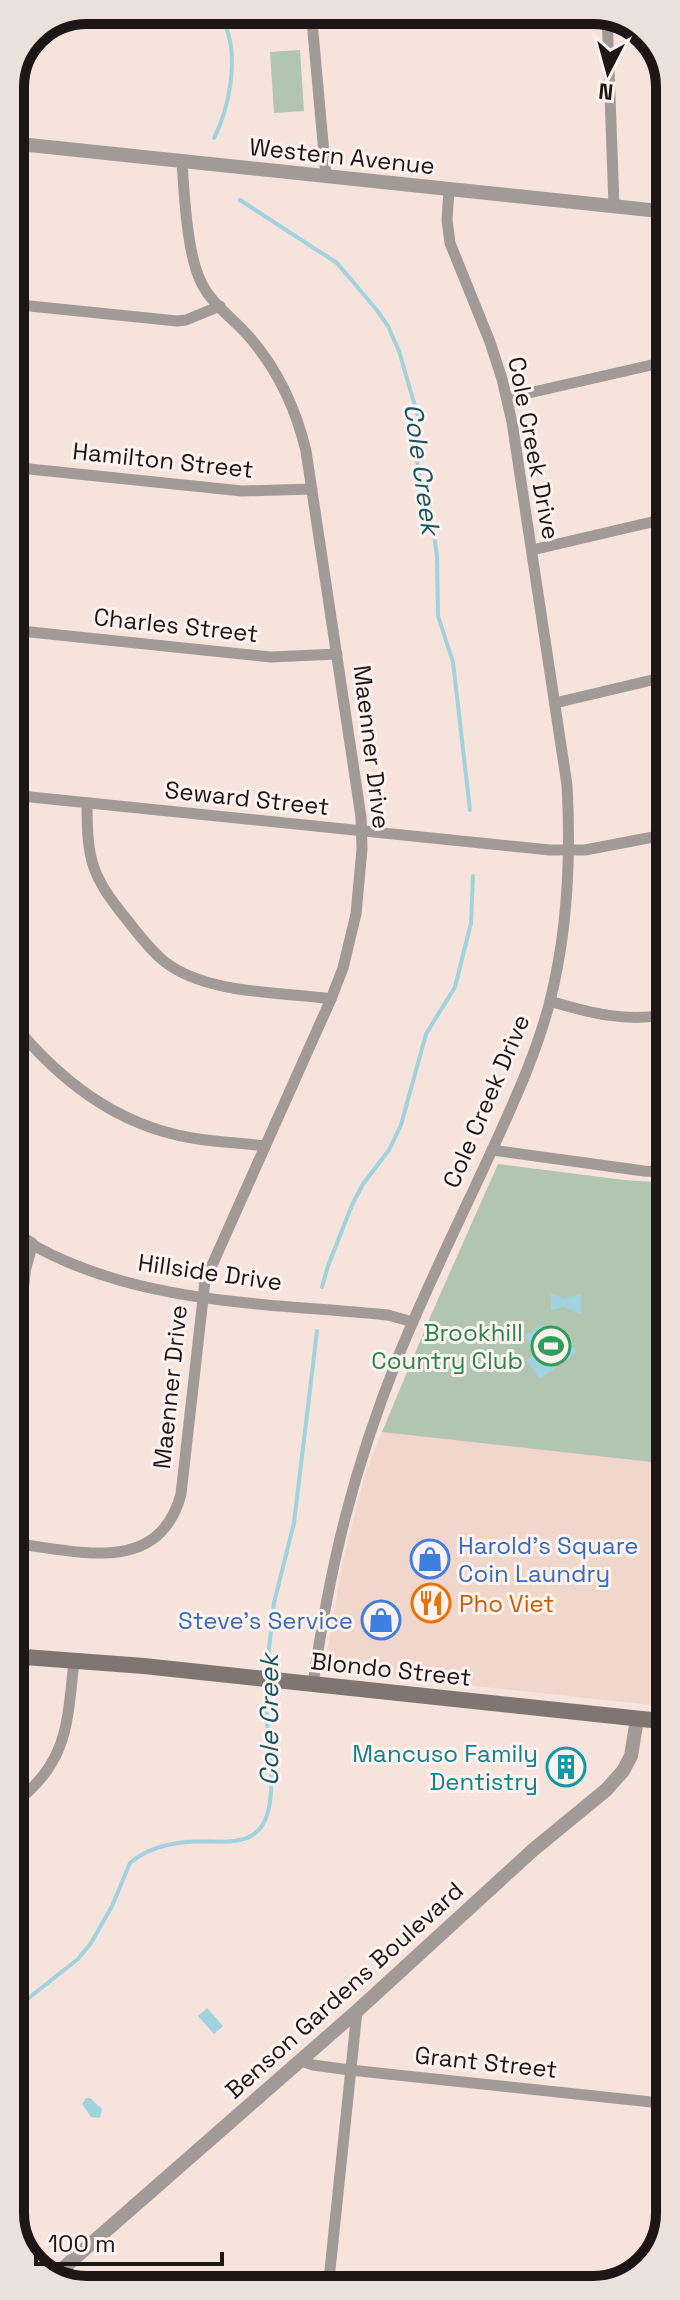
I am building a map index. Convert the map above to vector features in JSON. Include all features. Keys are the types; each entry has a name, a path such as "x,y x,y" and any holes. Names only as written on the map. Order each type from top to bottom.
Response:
{"main road":[{"name":"Blondo Street","path":"24,1657 656,1721"}],"street":[{"path":"312,24 326,176"},
{"path":"607,26 614,206"},
{"name":"Western Avenue","path":"24,144 656,211"},
{"name":"Maenner Drive","path":"24,1544 110,1553 133,1550 145,1545 165,1529 175,1512 181,1488 206,1275 331,999 343,968 356,914 362,849 358,784 301,432 284,386 260,350 202,284 196,269 182,161"},
{"name":"Cole Creek Drive","path":"313,1684 328,1583 367,1438 413,1322 532,1057 550,1001 564,926 569,850 567,785 532,550 507,398 490,342 450,243 447,220 449,189"},
{"path":"24,305 177,321 220,306"},
{"path":"507,398 656,364"},
{"name":"Hamilton Street","path":"24,468 242,491 312,489"},
{"path":"532,550 656,521"},
{"name":"Charles Street","path":"24,631 271,657 337,654"},
{"path":"555,703 656,679"},
{"name":"Seward Street","path":"24,796 528,849 569,850 626,844 656,837"},
{"path":"87,803 89,855 96,876 110,899 166,963 202,981 331,999"},
{"path":"550,1001 614,1017 656,1016"},
{"path":"24,1036 70,1084 120,1113 169,1133 265,1146"},
{"path":"492,1150 656,1171"},
{"name":"Hillside Drive","path":"24,1240 60,1259 112,1279 155,1290 388,1315 413,1322"},
{"path":"24,1269 31,1244"},
{"path":"24,1795 39,1783 59,1751 68,1719 74,1661"},
{"name":"Benson Gardens Boulevard","path":"61,2270 617,1779 631,1756 637,1719"},
{"path":"329,2276 357,2011"},
{"name":"Grant Street","path":"299,2060 350,2070 656,2103"}],"shaded area":[{"path":"382,1432 656,1463 656,1705 345,1672 331,1666 327,1652 343,1561 365,1475"}],"green space":[{"path":"300,50 304,111 274,113 270,52"},
{"name":"Brookhill Country Club","path":"498,1164 656,1182 656,1463 382,1432"}],"water":[{"name":"Brookhill Country Club","path":"551,1293 564,1298 581,1294 582,1315 564,1307 551,1310"},
{"name":"Brookhill Country Club","path":"541,1324 553,1340 562,1333 577,1352 540,1379 526,1360 536,1353 524,1337"},
{"path":"207,2008 223,2026 214,2034 198,2016"},
{"path":"86,2098 102,2109 100,2118 91,2117 82,2104"}],"waterway":[{"name":"Cole Creek","path":"214,138 228,99 232,70 230,42 224,24"},
{"name":"Cole Creek","path":"240,200 337,263 388,326 399,351 419,420 417,460 431,514 437,556 438,616 453,662 470,810"},
{"name":"Cole Creek","path":"322,1287 352,1205 363,1184 389,1150 401,1125 426,1034 455,987 471,923 473,876"},
{"name":"Cole Creek","path":"266,1675 274,1603 294,1523 317,1331"},
{"name":"Cole Creek","path":"24,2002 78,1959 91,1943 112,1906 130,1863 136,1858 171,1844 240,1840 259,1829 266,1818 271,1787 266,1683"}],"place":[{"name":"Brookhill Country Club","path":"551,1346"},
{"name":"Harold's Square Coin Laundry","path":"430,1559"},
{"name":"Pho Viet","path":"431,1603"},
{"name":"Steve's Service","path":"381,1620"},
{"name":"Mancuso Family Dentistry","path":"566,1767"}]}
